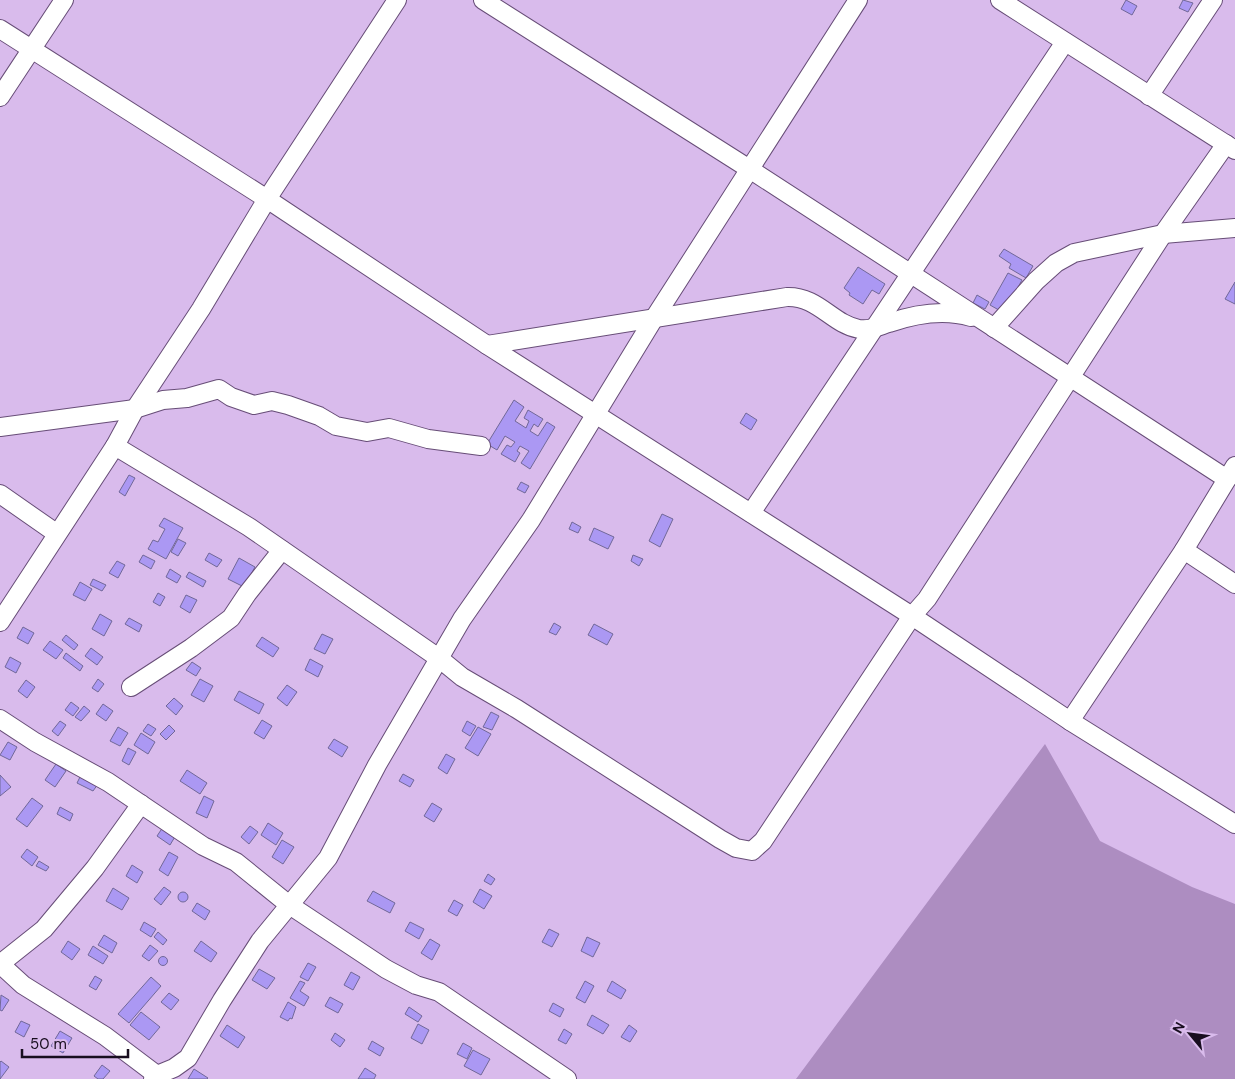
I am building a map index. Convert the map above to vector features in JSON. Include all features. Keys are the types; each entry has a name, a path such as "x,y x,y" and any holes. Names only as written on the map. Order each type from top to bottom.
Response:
{"street":[{"path":"0,97 64,0"},
{"path":"0,622 114,446 135,409 201,309 267,199 397,0"},
{"path":"483,0 751,170 988,325 1231,472 1184,550 1070,721"},
{"path":"141,804 94,868 44,929 0,964 23,985 105,1036 157,1078 188,1058 249,958 288,904 328,858 377,765 462,619 531,520 653,320 751,170 858,0"},
{"path":"114,446 248,527 440,659 462,677 517,709 720,839 736,848 752,851 763,841 810,774 912,616 927,599 1163,234 1231,147 1000,0"},
{"path":"1149,96 1213,0"},
{"path":"0,29 267,199 595,415 912,616 1070,721 1235,824"},
{"path":"752,513 1065,42"},
{"path":"988,325 1056,263 1074,253 1163,234 1235,228"},
{"path":"487,345 610,324 653,320 800,297 859,329 874,329 889,322 935,312 958,313 988,325"},
{"path":"0,427 135,409 163,400 187,398 220,388 231,397 254,405 272,401 288,405 319,416 336,426 367,432 389,428 428,439 481,446"},
{"path":"0,494 56,533"},
{"path":"131,686 219,629 231,618 247,594 282,550"},
{"path":"1184,550 1235,584"},
{"path":"0,719 35,742 108,782 203,846 236,862 288,904 386,969 416,985 439,992 566,1079"}],"shaded area":[{"path":"1045,744 1100,841 1192,887 1235,904 1235,1079 796,1079"}],"building":[{"path":"1126,0 1137,6 1132,15 1121,9"},
{"path":"1183,0 1193,3 1188,12 1179,8"},
{"path":"1004,249 1033,266 1026,278 1009,268 1011,264 999,256"},
{"path":"858,267 885,284 879,294 872,290 863,304 849,295 850,293 844,288"},
{"path":"1008,273 1022,280 1004,313 990,305"},
{"path":"1235,282 1235,304 1225,299"},
{"path":"977,295 989,302 985,309 973,303"},
{"path":"514,400 524,407 515,421 526,428 529,421 524,418 528,410 543,419 538,427 534,424 530,431 538,436 547,422 555,427 530,469 521,463 529,451 520,446 517,451 520,453 515,462 501,454 507,445 511,447 515,442 505,436 497,450 487,444"},
{"path":"746,413 757,420 751,430 740,423"},
{"path":"129,475 135,478 125,496 119,492"},
{"path":"521,482 529,486 525,493 517,489"},
{"path":"662,514 673,519 660,547 649,541"},
{"path":"164,518 183,528 166,559 148,549 153,540 158,542 165,529 159,526"},
{"path":"572,522 581,527 578,533 569,529"},
{"path":"594,528 614,537 608,549 589,540"},
{"path":"178,539 186,543 178,556 171,552"},
{"path":"209,553 222,560 217,567 205,560"},
{"path":"143,555 155,561 151,569 139,562"},
{"path":"633,555 643,559 639,566 631,561"},
{"path":"239,558 255,567 244,587 228,579"},
{"path":"117,561 125,565 118,578 109,573"},
{"path":"170,569 181,576 177,583 166,577"},
{"path":"189,572 206,581 203,587 186,577"},
{"path":"93,579 106,585 102,591 90,585"},
{"path":"80,582 92,589 85,601 73,595"},
{"path":"158,593 165,597 160,606 153,602"},
{"path":"186,595 197,600 190,613 180,607"},
{"path":"100,614 112,621 104,636 92,629"},
{"path":"129,618 142,625 139,632 125,624"},
{"path":"554,623 561,627 556,635 549,632"},
{"path":"594,624 613,634 607,645 588,635"},
{"path":"23,627 34,633 28,644 17,638"},
{"path":"322,634 333,639 325,654 314,649"},
{"path":"66,635 78,645 74,650 62,640"},
{"path":"262,637 279,648 273,657 256,646"},
{"path":"50,641 63,650 56,659 43,650"},
{"path":"91,648 103,657 97,665 85,656"},
{"path":"66,653 83,666 80,671 63,658"},
{"path":"10,657 21,663 16,673 5,667"},
{"path":"310,659 323,666 318,677 305,670"},
{"path":"192,662 201,668 196,676 186,670"},
{"path":"98,679 104,684 98,692 92,688"},
{"path":"200,679 213,686 204,702 191,695"},
{"path":"26,680 35,687 27,698 18,691"},
{"path":"287,685 297,692 287,706 277,698"},
{"path":"239,691 264,704 259,714 234,700"},
{"path":"174,698 183,706 176,715 166,706"},
{"path":"71,702 79,708 73,716 65,710"},
{"path":"103,704 113,711 106,721 96,714"},
{"path":"84,706 90,711 81,721 75,717"},
{"path":"491,712 499,716 492,730 483,727"},
{"path":"262,720 272,726 264,739 254,733"},
{"path":"60,721 66,725 58,736 52,731"},
{"path":"467,721 476,726 470,736 462,731"},
{"path":"148,724 156,729 151,736 143,731"},
{"path":"169,725 175,731 166,740 160,734"},
{"path":"118,727 128,733 120,746 110,741"},
{"path":"478,727 491,734 478,756 465,748"},
{"path":"141,733 155,742 148,754 134,745"},
{"path":"334,739 348,747 342,757 328,748"},
{"path":"8,742 17,747 10,760 0,755"},
{"path":"128,748 136,752 129,765 122,761"},
{"path":"446,754 455,759 447,774 438,768"},
{"path":"56,764 66,771 55,787 45,780"},
{"path":"187,770 207,783 200,794 180,781"},
{"path":"403,774 414,780 410,787 399,781"},
{"path":"0,775 11,787 0,796"},
{"path":"81,775 98,784 93,791 77,783"},
{"path":"204,796 214,801 207,818 196,813"},
{"path":"32,798 43,806 27,827 16,819"},
{"path":"432,803 442,809 434,822 424,816"},
{"path":"60,807 73,814 70,821 57,814"},
{"path":"268,823 283,833 276,845 261,835"},
{"path":"250,826 258,832 249,844 241,837"},
{"path":"163,827 176,835 170,845 157,836"},
{"path":"282,840 294,847 283,864 272,857"},
{"path":"27,849 38,857 32,866 21,857"},
{"path":"169,852 178,857 168,876 159,870"},
{"path":"39,861 49,867 46,871 36,866"},
{"path":"132,865 143,872 137,883 126,876"},
{"path":"488,874 495,879 491,885 484,881"},
{"path":"164,887 171,892 161,905 154,899"},
{"path":"113,888 129,898 122,910 106,901"},
{"path":"480,889 492,896 484,909 473,902"},
{"path":"373,891 395,903 390,913 367,901"},
{"path":"183,892 188,897 183,902 178,897"},
{"path":"454,900 463,905 457,916 448,911"},
{"path":"197,903 210,911 205,920 192,911"},
{"path":"144,922 156,929 151,937 140,930"},
{"path":"410,922 424,929 419,939 405,931"},
{"path":"549,929 559,934 552,947 542,942"},
{"path":"158,932 167,940 163,945 154,937"},
{"path":"104,935 117,943 112,953 98,945"},
{"path":"587,937 600,943 593,957 581,951"},
{"path":"430,939 440,945 432,960 421,953"},
{"path":"68,941 80,949 72,960 61,952"},
{"path":"201,941 217,953 211,962 194,951"},
{"path":"150,945 158,951 149,961 142,956"},
{"path":"93,946 108,956 103,964 88,955"},
{"path":"163,956 168,961 163,966 158,961"},
{"path":"308,963 316,967 308,981 300,977"},
{"path":"259,969 275,978 267,989 252,980"},
{"path":"351,972 360,977 353,990 344,985"},
{"path":"95,976 102,980 96,990 89,986"},
{"path":"151,977 161,986 129,1023 118,1014"},
{"path":"300,981 305,983 300,991 309,997 304,1006 290,998"},
{"path":"585,981 594,986 585,1003 576,998"},
{"path":"612,981 626,990 621,999 607,991"},
{"path":"169,993 179,1000 171,1010 161,1002"},
{"path":"1,995 9,1000 2,1011 0,1010"},
{"path":"330,997 343,1004 338,1013 325,1006"},
{"path":"288,1002 296,1007 292,1019 290,1018 288,1021 280,1017"},
{"path":"553,1003 564,1009 560,1017 549,1011"},
{"path":"409,1007 422,1016 418,1022 405,1014"},
{"path":"141,1012 160,1027 149,1040 130,1025"},
{"path":"592,1015 609,1025 603,1034 587,1025"},
{"path":"21,1021 30,1025 24,1037 15,1032"},
{"path":"418,1024 429,1030 422,1044 411,1038"},
{"path":"227,1025 245,1037 238,1048 220,1036"},
{"path":"629,1025 637,1031 630,1042 621,1037"},
{"path":"564,1029 572,1034 566,1044 558,1040"},
{"path":"60,1031 72,1038 63,1053 51,1046"},
{"path":"335,1033 345,1040 340,1047 331,1040"},
{"path":"372,1041 384,1048 380,1056 368,1049"},
{"path":"463,1043 472,1048 467,1059 457,1054"},
{"path":"473,1050 490,1059 481,1075 464,1066"},
{"path":"0,1062 9,1067 0,1079"},
{"path":"102,1065 110,1071 103,1079 98,1079 94,1076"},
{"path":"365,1068 376,1075 374,1079 358,1079"},
{"path":"194,1069 208,1078 188,1079"}]}
